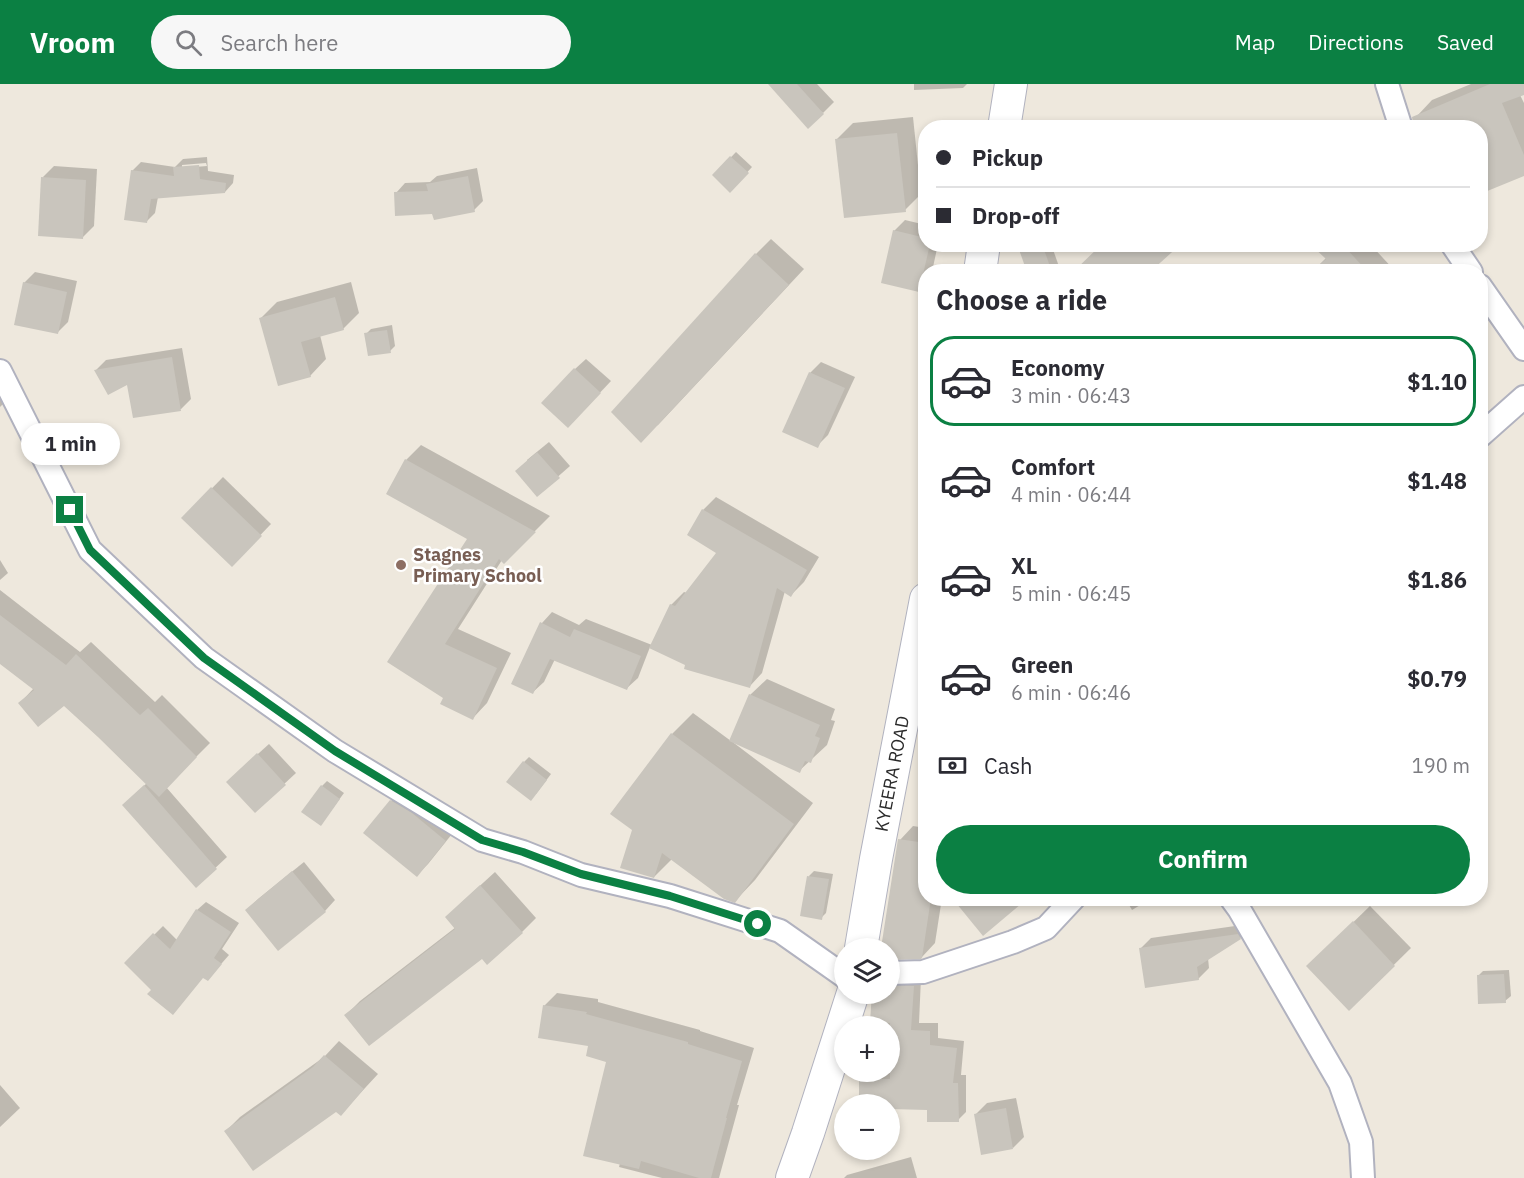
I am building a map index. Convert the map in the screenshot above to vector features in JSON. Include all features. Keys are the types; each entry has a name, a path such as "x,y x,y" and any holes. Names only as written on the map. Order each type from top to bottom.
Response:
{"main road":[{"path":"1005,120 1011,84"},
{"name":"KYEERA ROAD","path":"863,938 918,641"},
{"path":"792,1178 849,1004"}],"street":[{"path":"1387,84 1398,120"},
{"path":"1488,297 1524,349"},
{"path":"0,371 90,550 204,658 335,751 482,840 523,852 581,874 670,896 780,931 834,969"},
{"path":"1488,429 1524,397"},
{"path":"900,973 923,972 1013,942 1046,928 1067,906"},
{"path":"1237,906 1340,1083 1360,1142 1363,1178"}],"building":[{"path":"768,84 797,84 824,114 808,129"},
{"path":"1490,84 1524,84 1524,95 1502,103 1524,155 1524,176 1488,191 1488,120 1413,120 1412,117"},
{"path":"897,133 906,212 844,218 835,139"},
{"path":"730,156 749,173 730,193 712,175"},
{"path":"199,165 200,179 226,183 225,193 151,199 147,223 124,220 131,170 174,176 173,167"},
{"path":"468,176 475,212 434,220 432,214 395,216 394,192 428,191 426,184"},
{"path":"41,177 86,180 83,239 38,236"},
{"path":"893,230 918,236 918,252 928,252 925,264 918,264 918,292 881,283"},
{"path":"1020,252 1045,252 1049,264 1024,264"},
{"path":"1094,252 1172,252 1159,264 1081,264"},
{"path":"1319,252 1349,252 1361,264 1320,264 1326,259"},
{"path":"755,253 789,285 641,443 611,412"},
{"path":"23,282 67,292 58,334 14,325"},
{"path":"335,297 344,330 301,342 311,377 278,386 259,318"},
{"path":"387,330 391,353 368,356 364,333"},
{"path":"172,357 181,411 133,418 127,385 108,395 94,370"},
{"path":"574,368 601,393 568,428 541,403"},
{"path":"809,372 845,388 818,448 782,432"},
{"path":"537,452 560,478 537,497 515,471"},
{"path":"405,459 536,532 504,564 499,559 445,644 497,668 473,720 440,704 443,698 387,662 467,539 386,494"},
{"path":"211,487 262,536 232,567 181,518"},
{"path":"702,509 807,570 791,597 777,588 750,688 684,669 685,665 649,648 670,604 675,606 716,553 687,535"},
{"path":"0,615 66,665 76,654 140,715 148,708 197,757 159,797 64,706 38,727 18,703 34,690 0,664"},
{"path":"540,622 570,637 574,629 641,656 627,690 550,659 533,694 511,684"},
{"path":"749,694 820,725 815,736 820,738 811,763 805,761 800,773 729,741"},
{"path":"671,733 794,824 735,903 724,899 662,853 654,878 620,868 632,830 610,814"},
{"path":"257,753 286,785 255,813 226,782"},
{"path":"523,761 547,780 531,801 506,782"},
{"path":"144,785 217,869 196,888 122,805"},
{"path":"321,785 340,799 321,826 301,812"},
{"path":"390,800 412,813 446,841 417,877 363,833"},
{"path":"898,839 918,842 918,906 930,906 921,959 900,960 900,938 883,938"},
{"path":"292,871 326,912 278,951 245,910"},
{"path":"807,876 829,879 822,920 800,916"},
{"path":"480,885 523,933 487,965 482,959 369,1046 344,1015 455,929 445,917"},
{"path":"959,906 1019,906 983,936"},
{"path":"196,909 231,932 214,958 222,964 208,981 203,978 173,1015 147,994 151,990 124,963 153,933 170,949"},
{"path":"1353,921 1395,966 1349,1011 1306,966"},
{"path":"1238,934 1241,939 1197,967 1199,980 1145,988 1139,948"},
{"path":"1504,974 1506,1003 1478,1004 1477,975"},
{"path":"900,986 914,986 911,1030 930,1031 930,1045 957,1048 953,1083 958,1083 959,1122 927,1122 927,1110 900,1109 900,1094 859,1094 859,1082 900,1082 900,1016 870,1016 871,1004 900,1004"},
{"path":"543,1005 587,1012 586,1014 688,1042 688,1044 742,1061 711,1178 699,1178 641,1161 639,1169 583,1156 606,1062 586,1056 588,1046 538,1038"},
{"path":"324,1055 364,1089 341,1116 336,1112 253,1171 224,1131 313,1067"},
{"path":"1006,1108 1013,1149 981,1155 974,1114"}],"place":[{"name":"Stagnes Primary School","path":"401,565"}],"route":[{"path":"70,510 90,550 204,658 335,751 482,840 523,852 581,874 670,896 758,924"}]}
